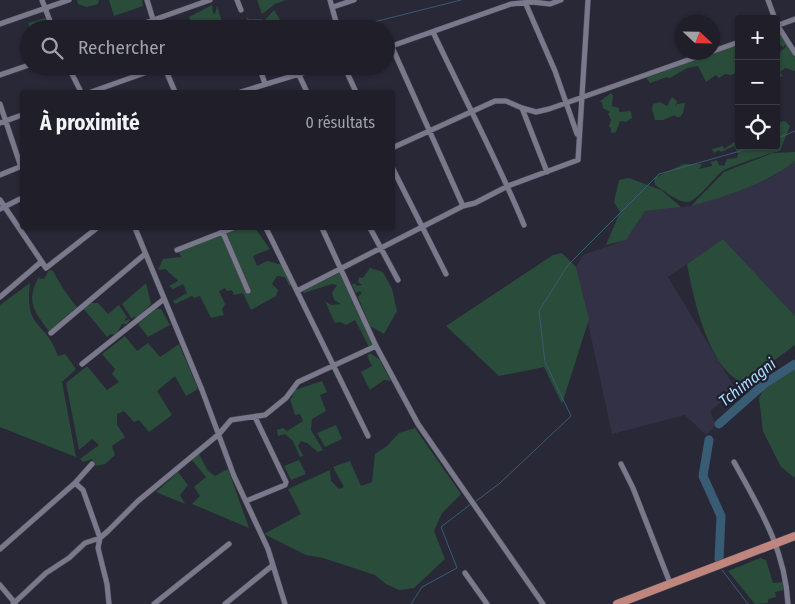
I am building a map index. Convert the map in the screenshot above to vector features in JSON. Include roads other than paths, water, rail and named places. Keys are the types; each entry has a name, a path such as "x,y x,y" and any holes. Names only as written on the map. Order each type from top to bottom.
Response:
{"highway":[{"path":"617,604 636,601 670,583 795,536"}],"street":[{"path":"42,0 50,20"},
{"path":"0,24 69,0"},
{"path":"147,0 154,19 210,0"},
{"path":"237,0 241,10"},
{"path":"330,0 336,20"},
{"path":"333,7 354,0"},
{"path":"395,46 486,12 525,2 550,4 561,0"},
{"path":"299,290 342,270 464,206 475,203 508,186 578,160 588,0"},
{"path":"768,0 774,15"},
{"path":"525,2 579,138"},
{"path":"780,24 795,19"},
{"path":"780,30 795,53"},
{"path":"433,32 508,186 524,225"},
{"path":"395,147 470,111 500,101 516,104 536,112 581,99 735,43"},
{"path":"395,60 464,206"},
{"path":"0,75 20,69"},
{"path":"72,75 79,90"},
{"path":"97,90 139,75"},
{"path":"168,75 174,90"},
{"path":"262,75 265,84"},
{"path":"256,90 265,84 295,75"},
{"path":"298,75 306,90"},
{"path":"348,75 355,90"},
{"path":"0,104 20,161"},
{"path":"522,108 546,172"},
{"path":"0,123 20,116"},
{"path":"0,175 20,168"},
{"path":"395,173 446,274"},
{"path":"2,207 20,199"},
{"path":"0,200 2,207 46,268 94,230"},
{"path":"136,230 246,501 268,549 285,604"},
{"path":"177,250 222,230 248,291"},
{"path":"267,230 299,290 368,436"},
{"path":"323,230 376,346 423,431 543,604"},
{"path":"371,230 398,280"},
{"path":"51,333 145,254"},
{"path":"0,297 41,262"},
{"path":"82,364 164,298"},
{"path":"0,585 14,603 46,573 69,558 85,543 100,538 138,501 219,434 235,418 265,415 276,408 291,393 298,382 376,346"},
{"path":"246,501 285,485 286,482 255,417"},
{"path":"734,462 776,542 786,579 788,604"},
{"path":"0,549 75,483 92,464"},
{"path":"621,464 637,496 670,583"},
{"path":"75,483 83,490 100,538 98,548 107,584 109,604"},
{"path":"154,604 229,544"},
{"path":"225,604 273,565"},
{"path":"465,573 487,604"}],"waterway":[{"path":"382,20 461,0"},
{"path":"780,137 795,131"},
{"path":"475,502 500,483 571,416 545,362 539,311 568,265 659,174 744,150"},
{"name":"Tchimagni","path":"719,424 764,384 795,364"},
{"name":"Tchimagni","path":"709,440 703,476 721,516 719,559"},
{"path":"411,604 422,587 457,568 441,527 471,504"},
{"name":"Tchimagni","path":"722,570 748,604"}]}
